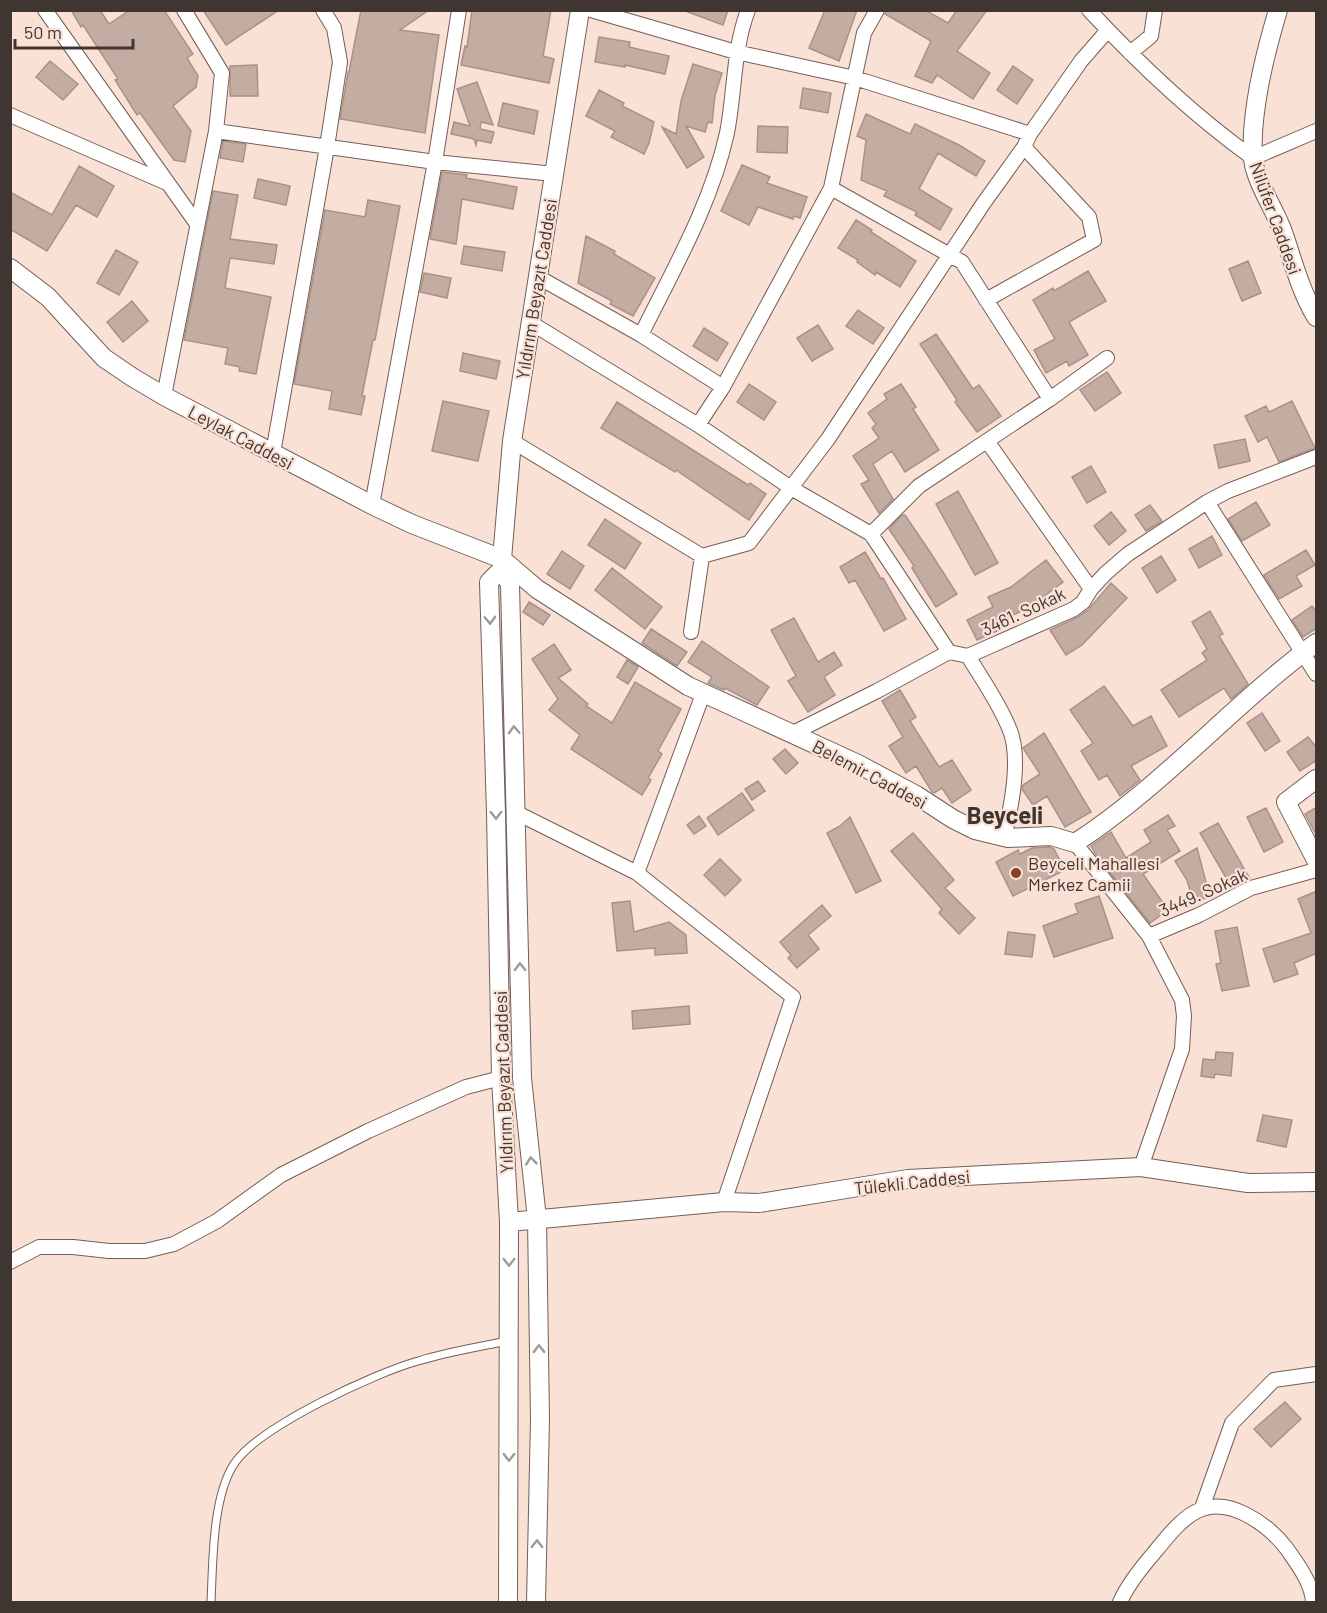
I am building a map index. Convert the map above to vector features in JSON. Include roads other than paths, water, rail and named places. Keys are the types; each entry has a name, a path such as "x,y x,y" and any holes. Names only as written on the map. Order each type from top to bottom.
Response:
{"street":[{"path":"45,10 197,224"},
{"path":"164,396 216,131 222,73 184,10"},
{"path":"273,453 340,62 334,28 323,10"},
{"name":"Yıldırım Beyazıt Caddesi","path":"536,1602 540,1419 537,1219 522,1078 510,585 503,563 512,441 580,10"},
{"path":"591,10 736,52 855,78 1030,134"},
{"path":"640,335 707,198 727,132 736,52 748,10"},
{"path":"698,425 723,387 831,188 864,33 877,10"},
{"path":"1089,10 1130,53 1212,128 1253,158 1317,131"},
{"path":"1130,53 1151,36 1155,10"},
{"name":"Nilüfer Caddesi","path":"1278,10 1260,76 1255,106 1253,158 1258,179 1283,232 1308,303 1317,317"},
{"path":"372,505 435,162 458,11"},
{"path":"512,441 702,556 749,543 828,439 1024,147 1030,134 1081,61 1108,30"},
{"path":"10,115 169,183"},
{"path":"216,131 435,162 554,174"},
{"path":"986,300 1094,240 1089,217 1024,147"},
{"path":"831,188 962,262 1050,399"},
{"name":"Leylak Caddesi","path":"10,268 48,297 104,358 164,396 372,505 503,563"},
{"path":"538,277 640,335 723,387"},
{"path":"531,322 698,425 791,488 871,534 949,652 791,734"},
{"path":"871,534 919,486 1050,399 1107,358"},
{"path":"987,441 1091,589"},
{"name":"3461. Sokak","path":"949,652 968,656 1074,609 1083,602 1091,589 1128,554 1207,502 1228,491 1317,457"},
{"path":"1207,502 1310,648 1317,674"},
{"path":"691,632 702,556"},
{"name":"Yıldırım Beyazıt Caddesi","path":"503,563 489,582 497,825 501,1078 509,1222 508,1602"},
{"name":"Belemir Caddesi","path":"503,563 537,590 659,669 703,694 886,778 952,819 975,830 1004,838 1051,836 1075,843"},
{"path":"1075,843 1111,820 1146,791 1234,711 1310,648"},
{"path":"968,656 1010,730 1015,766 1010,811 1004,838"},
{"path":"637,873 703,694"},
{"path":"1317,779 1286,802 1317,860"},
{"path":"517,813 637,873 793,997 724,1202"},
{"name":"3449. Sokak","path":"1075,843 1083,856 1149,936 1199,915 1251,888 1317,870"},
{"path":"1141,1167 1178,1064 1184,1033 1182,1000 1149,936"},
{"path":"10,1262 39,1247 145,1251 174,1244 217,1221 281,1175 368,1131 466,1087 501,1078"},
{"name":"Tülekli Caddesi","path":"509,1222 724,1202 759,1203 908,1179 1141,1167 1248,1183 1317,1182"},
{"path":"1202,1508 1232,1424 1274,1380 1317,1374"},
{"path":"1120,1602 1143,1566 1173,1529 1189,1515 1202,1508 1215,1505 1229,1507 1269,1527 1309,1584 1313,1602"}],"lane":[{"path":"211,1602 216,1522 225,1482 233,1465 244,1452 295,1416 384,1373 418,1361 510,1340"}],"place":[{"name":"Beyceli Mahallesi Merkez Camii","path":"1016,873"}],"district":[{"name":"Beyceli","path":"1005,814"}]}
